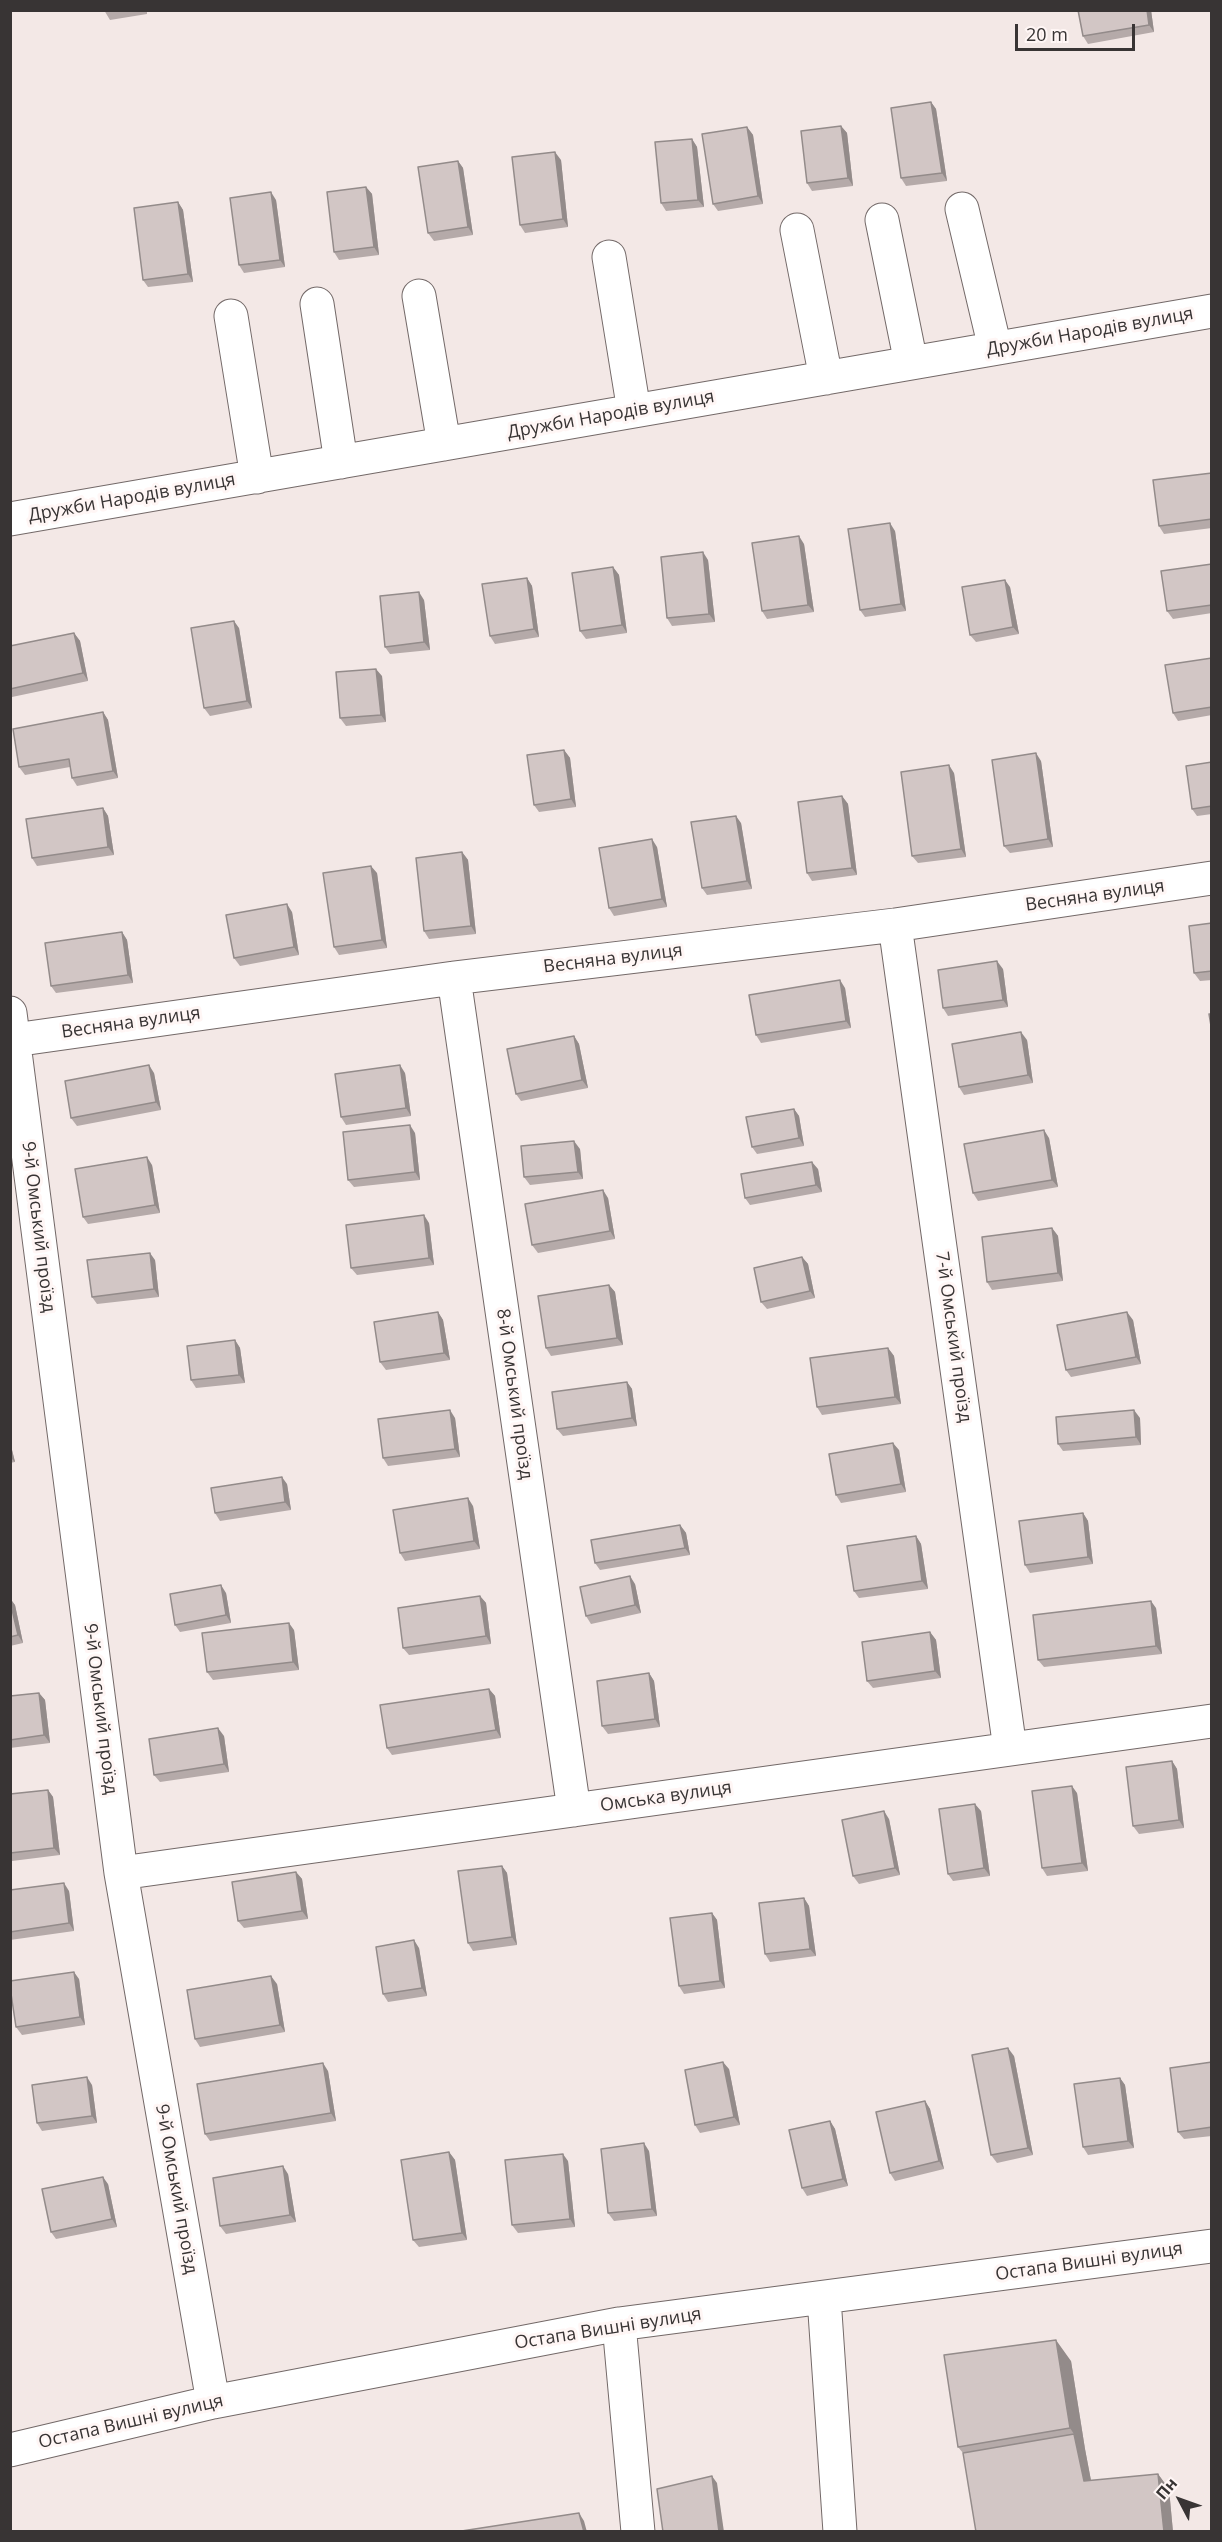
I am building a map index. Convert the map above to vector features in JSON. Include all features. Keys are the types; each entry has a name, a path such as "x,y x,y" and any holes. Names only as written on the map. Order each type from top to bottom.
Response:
{"street":[{"path":"962,209 995,348"},
{"path":"882,220 911,363"},
{"path":"797,230 826,378"},
{"path":"609,257 634,411"},
{"path":"419,296 444,444"},
{"path":"317,304 341,462"},
{"name":"Дружби Народів вулиця","path":"10,519 1212,310"},
{"path":"231,316 257,477"},
{"name":"Весняна вулиця","path":"12,1026 454,978 895,925 1212,878"},
{"name":"7-й Омський проїзд","path":"895,925 1010,1749"},
{"name":"8-й Омський проїзд","path":"454,978 574,1810"},
{"name":"9-й Омський проїзд","path":"12,1026 121,1873 213,2402"},
{"name":"Омська вулиця","path":"121,1873 1212,1720"},
{"name":"Остапа Вишні вулиця","path":"10,2450 213,2402 619,2324 1212,2246"},
{"path":"824,2298 840,2532"},
{"path":"619,2324 638,2532"}],"building":[{"path":"1078,10 1147,10 1149,25 1083,36"},
{"path":"931,102 942,173 901,178 891,108"},
{"path":"841,126 848,178 807,183 801,131"},
{"path":"747,127 758,196 713,204 702,134"},
{"path":"692,139 698,200 661,203 655,142"},
{"path":"555,152 563,219 520,225 512,157"},
{"path":"458,161 468,227 428,233 418,167"},
{"path":"366,187 374,247 334,252 327,192"},
{"path":"271,192 280,260 239,265 230,198"},
{"path":"178,202 188,274 143,280 134,208"},
{"path":"1212,473 1212,519 1159,526 1153,480"},
{"path":"890,523 901,604 860,610 848,529"},
{"path":"799,536 808,605 762,611 752,543"},
{"path":"703,552 709,614 667,618 661,557"},
{"path":"1212,564 1212,605 1167,611 1161,571"},
{"path":"613,567 622,625 580,631 572,573"},
{"path":"527,578 534,629 490,636 482,584"},
{"path":"1005,580 1013,627 970,635 962,587"},
{"path":"419,592 424,642 385,647 380,596"},
{"path":"234,621 247,701 204,708 191,628"},
{"path":"74,633 83,673 10,689 10,646"},
{"path":"1212,658 1212,707 1173,713 1165,665"},
{"path":"376,669 381,715 340,718 336,672"},
{"path":"103,712 113,771 72,778 69,759 19,767 13,729"},
{"path":"564,750 571,799 534,805 527,755"},
{"path":"1036,753 1048,839 1004,846 992,760"},
{"path":"1212,762 1212,806 1192,809 1186,766"},
{"path":"949,765 961,849 912,856 901,772"},
{"path":"842,796 852,868 807,873 798,802"},
{"path":"103,808 108,847 32,858 26,819"},
{"path":"736,816 747,881 702,888 691,822"},
{"path":"652,839 662,899 609,908 599,848"},
{"path":"462,852 471,926 424,931 416,858"},
{"path":"371,866 382,940 334,947 323,873"},
{"path":"287,904 294,947 234,958 226,915"},
{"path":"1212,923 1212,971 1194,973 1189,926"},
{"path":"122,932 128,975 51,986 45,943"},
{"path":"997,961 1003,1000 943,1008 938,970"},
{"path":"840,980 846,1021 756,1035 749,995"},
{"path":"1209,1014 1212,1014 1212,1032"},
{"path":"1021,1032 1028,1075 959,1087 952,1044"},
{"path":"574,1036 582,1080 516,1094 507,1049"},
{"path":"149,1065 156,1102 71,1118 65,1081"},
{"path":"400,1065 406,1108 341,1117 335,1074"},
{"path":"794,1109 799,1138 752,1147 746,1117"},
{"path":"410,1125 415,1172 348,1180 343,1132"},
{"path":"1044,1130 1052,1180 973,1193 964,1144"},
{"path":"574,1141 578,1172 524,1177 521,1146"},
{"path":"147,1157 155,1205 83,1217 75,1169"},
{"path":"812,1162 816,1185 745,1198 741,1174"},
{"path":"603,1190 610,1231 532,1245 525,1204"},
{"path":"424,1215 429,1258 351,1268 346,1225"},
{"path":"1052,1228 1058,1273 987,1282 982,1237"},
{"path":"150,1253 154,1289 92,1297 87,1260"},
{"path":"802,1257 810,1291 761,1302 754,1268"},
{"path":"609,1285 617,1338 546,1348 538,1296"},
{"path":"438,1312 444,1353 380,1362 374,1322"},
{"path":"1127,1312 1136,1357 1066,1370 1057,1325"},
{"path":"235,1340 239,1375 191,1380 187,1346"},
{"path":"888,1348 895,1397 817,1407 810,1358"},
{"path":"627,1382 632,1418 557,1429 552,1392"},
{"path":"450,1410 455,1449 383,1458 378,1419"},
{"path":"1134,1410 1136,1437 1058,1444 1056,1417"},
{"path":"893,1443 901,1484 836,1495 829,1454"},
{"path":"282,1477 285,1502 215,1513 211,1488"},
{"path":"468,1498 474,1541 400,1553 393,1510"},
{"path":"1083,1513 1088,1557 1025,1565 1019,1521"},
{"path":"680,1525 685,1548 595,1563 591,1540"},
{"path":"916,1536 922,1581 854,1591 847,1546"},
{"path":"630,1576 635,1605 586,1616 580,1587"},
{"path":"221,1585 226,1615 175,1625 170,1594"},
{"path":"480,1596 486,1636 403,1648 398,1608"},
{"path":"10,1601 18,1635 10,1637"},
{"path":"1151,1601 1156,1646 1038,1660 1033,1615"},
{"path":"289,1623 293,1662 207,1672 202,1633"},
{"path":"930,1632 935,1671 867,1681 862,1642"},
{"path":"649,1673 655,1719 602,1726 597,1681"},
{"path":"489,1689 496,1730 387,1748 380,1705"},
{"path":"39,1693 44,1735 10,1740 10,1696"},
{"path":"218,1728 224,1764 154,1775 149,1739"},
{"path":"1172,1761 1179,1820 1133,1826 1126,1767"},
{"path":"1072,1786 1082,1863 1042,1868 1032,1791"},
{"path":"48,1790 54,1848 10,1853 10,1794"},
{"path":"975,1804 984,1868 948,1874 939,1809"},
{"path":"884,1811 895,1868 853,1876 842,1820"},
{"path":"502,1866 512,1937 468,1943 458,1871"},
{"path":"296,1872 302,1911 238,1921 232,1882"},
{"path":"64,1883 69,1923 10,1932 10,1890"},
{"path":"804,1898 810,1949 765,1954 759,1903"},
{"path":"712,1913 720,1981 679,1986 670,1918"},
{"path":"414,1940 422,1988 383,1994 376,1947"},
{"path":"74,1972 80,2017 16,2027 10,1981"},
{"path":"271,1976 280,2025 195,2039 187,1990"},
{"path":"1008,2048 1028,2148 991,2155 972,2055"},
{"path":"723,2062 734,2117 695,2125 685,2070"},
{"path":"1212,2062 1212,2127 1178,2132 1170,2068"},
{"path":"323,2063 331,2113 205,2134 197,2084"},
{"path":"87,2077 92,2116 37,2123 32,2085"},
{"path":"1120,2078 1128,2141 1083,2147 1074,2084"},
{"path":"925,2101 939,2161 890,2173 876,2112"},
{"path":"830,2121 843,2179 802,2188 789,2130"},
{"path":"644,2143 652,2209 608,2213 601,2149"},
{"path":"449,2152 462,2233 413,2240 401,2160"},
{"path":"563,2154 570,2219 512,2225 505,2160"},
{"path":"283,2166 290,2215 220,2226 213,2178"},
{"path":"103,2177 112,2219 51,2232 42,2189"},
{"path":"1056,2340 1070,2428 958,2447 944,2355"},
{"path":"1074,2434 1084,2481 1158,2474 1164,2532 976,2532 963,2453"},
{"path":"712,2476 719,2532 663,2532 657,2489"},
{"path":"579,2513 584,2532 455,2532"}]}
